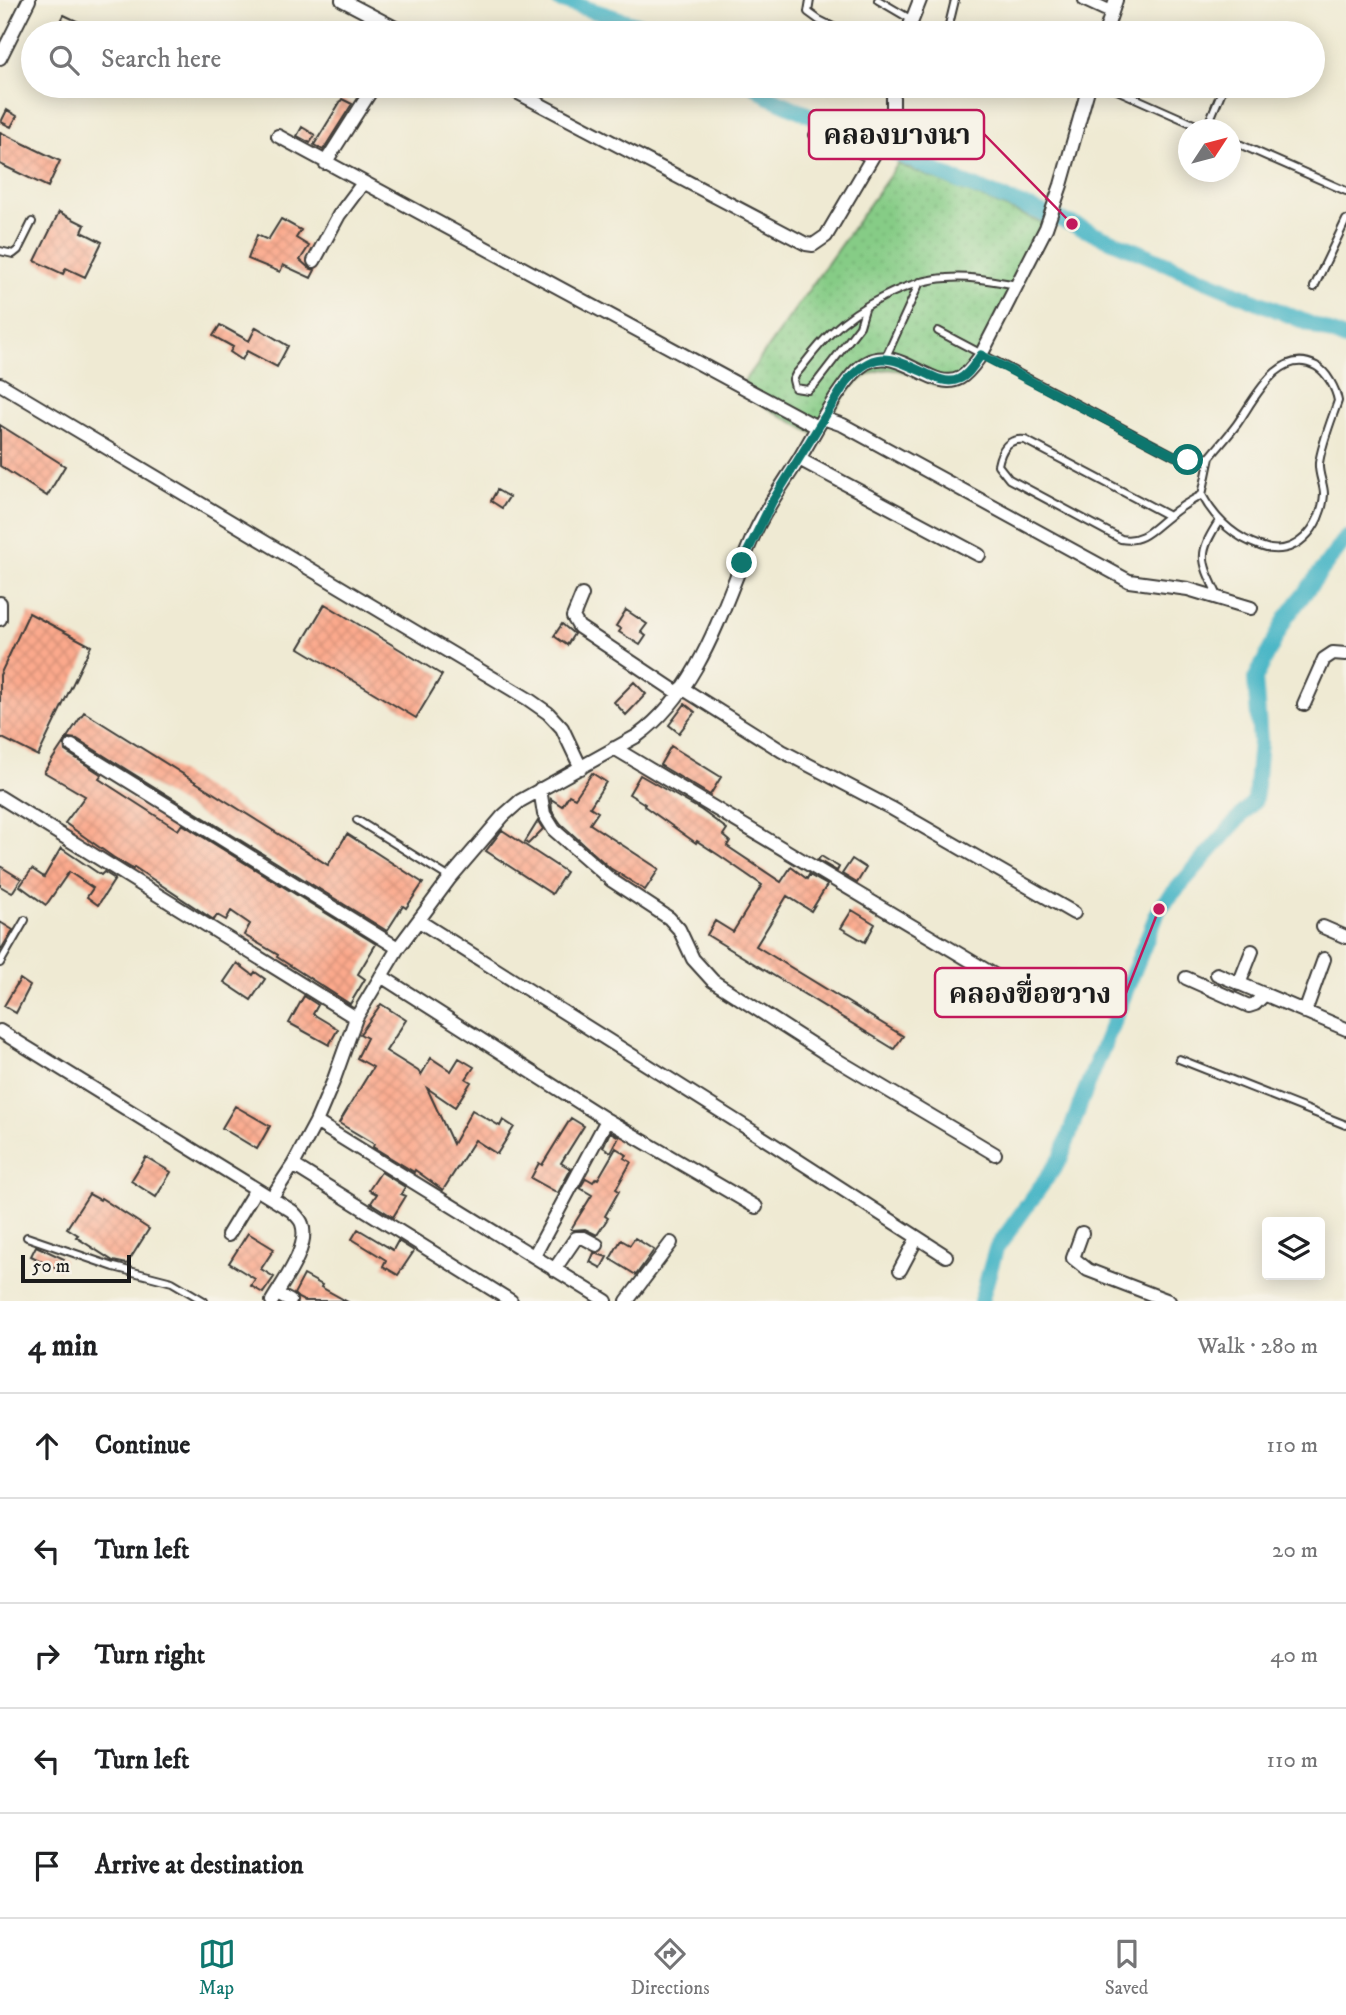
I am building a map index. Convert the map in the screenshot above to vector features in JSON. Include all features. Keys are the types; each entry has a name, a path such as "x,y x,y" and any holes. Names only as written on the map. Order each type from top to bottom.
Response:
{"street":[{"path":"0,58 29,0"},
{"path":"342,0 382,21"},
{"path":"912,20 920,0"},
{"path":"1085,0 1114,6"},
{"path":"326,163 367,98"},
{"path":"528,98 806,244 813,245 826,236 873,156 892,114 893,98"},
{"path":"272,1197 316,1122 356,1018 398,948 450,877 503,816 520,801 651,726 680,691 708,645 757,529 820,423 856,371 875,359 885,359 900,362 940,380 950,381 964,376 981,355 1046,228 1085,98"},
{"path":"278,136 820,423 843,425 1129,581 1188,589 1251,608"},
{"path":"314,261 339,215 363,183"},
{"path":"0,384 528,699 548,713 562,728 581,768"},
{"path":"799,459 979,555"},
{"path":"582,595 573,617 579,627 782,751 891,808 1074,913"},
{"path":"0,603 0,620"},
{"path":"1304,704 1324,659 1333,653 1346,654"},
{"path":"72,746 398,948"},
{"path":"614,748 1031,997"},
{"path":"540,789 544,814 554,830 611,880 669,918 679,929 693,959 713,981 822,1051 995,1154"},
{"path":"0,797 356,1018"},
{"path":"419,921 760,1135 946,1256"},
{"path":"1323,927 1346,937"},
{"path":"1239,984 1252,951"},
{"path":"1305,1012 1324,959"},
{"path":"1217,974 1346,1029"},
{"path":"381,976 607,1120 756,1207"},
{"path":"1186,978 1249,1006 1265,995"},
{"path":"0,1031 292,1211 302,1223 304,1234 300,1251 274,1297 290,1301"},
{"path":"534,1256 607,1120"},
{"path":"316,1122 606,1301"},
{"path":"293,1165 511,1301"},
{"path":"228,1234 256,1189"},
{"path":"1082,1233 1073,1258 1078,1263 1088,1270 1168,1301"},
{"path":"554,1270 576,1238 584,1238 597,1245"},
{"path":"900,1270 917,1238"},
{"path":"627,1301 671,1243"}],"lane":[{"path":"810,0 808,12 822,21"},
{"path":"878,0 912,20"},
{"path":"950,21 955,0"},
{"path":"1136,98 1184,119"},
{"path":"1211,119 1219,98"},
{"path":"813,135 824,135 873,156"},
{"path":"1241,145 1346,191"},
{"path":"1314,287 1346,220"},
{"path":"0,251 13,254 18,250 32,222"},
{"path":"865,309 860,326 816,383 808,390 796,388 793,380 796,374 829,334 865,309 884,296 920,282 946,278 974,278 1017,285"},
{"path":"885,359 920,282"},
{"path":"938,331 1175,456 1197,461 1210,457"},
{"path":"1295,362 1307,362 1319,368 1337,395 1338,401 1318,465 1324,497 1308,536 1292,546 1264,548 1239,537 1219,521 1202,495 1210,457 1235,428 1272,375 1295,362"},
{"path":"1168,516 1025,440 1008,442 1000,454 998,465 1009,479 1121,539 1131,541 1142,537 1168,516 1202,495"},
{"path":"1219,521 1206,541 1203,554 1209,576 1221,600"},
{"path":"357,820 450,877"},
{"path":"0,963 25,920"},
{"path":"1179,1059 1346,1125"},
{"path":"27,1237 114,1267 172,1282 204,1301"}],"green space":[{"path":"898,164 1048,225 973,374 967,380 960,385 948,387 897,370 883,370 867,376 849,390 818,436 737,391"}],"building":[{"path":"64,15 77,21 61,21"},
{"path":"342,99 352,104 323,150 314,145"},
{"path":"7,110 17,116 11,127 1,122"},
{"path":"302,127 315,135 310,143 297,136"},
{"path":"0,132 60,161 48,187 0,164"},
{"path":"59,212 85,225 82,232 102,242 85,277 66,268 63,274 35,261"},
{"path":"281,219 301,230 296,238 309,246 300,260 315,270 311,278 283,265 280,272 248,259 257,235 268,240"},
{"path":"220,325 249,341 256,327 288,346 277,367 247,351 242,360 230,352 233,347 213,336"},
{"path":"0,425 65,466 47,496 0,466"},
{"path":"497,490 509,497 502,508 491,501"},
{"path":"325,604 442,675 416,718 299,648"},
{"path":"626,610 647,624 641,632 646,636 640,645 619,632 621,629 616,626"},
{"path":"29,613 91,646 38,756 0,737 0,675"},
{"path":"562,624 574,634 567,645 554,636"},
{"path":"634,682 646,694 626,715 614,702"},
{"path":"685,704 695,712 679,733 669,725"},
{"path":"84,712 328,865 347,834 423,883 406,908 403,906 387,931 77,739 69,738 64,742"},
{"path":"64,742 65,751 102,775 99,779 178,830 182,824 376,944 358,974 365,979 350,1004 244,935 250,924 231,911 226,920 217,915 214,920 134,867 133,869 113,857 65,823 85,796 44,772"},
{"path":"671,746 721,777 710,795 660,765"},
{"path":"592,773 606,782 590,807 598,812 590,824 659,869 645,890 610,868 561,824 552,811 551,799 562,806 569,795 575,798"},
{"path":"640,775 701,810 727,829 723,835 730,841 727,846 781,882 791,867 807,879 809,875 827,885 811,911 787,896 756,946 903,1036 894,1049 707,935 715,921 733,932 762,885 697,841 696,843 629,794"},
{"path":"538,821 543,829 528,844 525,842"},
{"path":"502,830 566,872 552,894 486,851"},
{"path":"61,848 101,875 104,872 115,879 98,905 87,897 93,888 69,872 46,905 20,886 32,869 44,877"},
{"path":"821,856 839,867 837,871 818,860"},
{"path":"852,859 866,868 857,883 842,874"},
{"path":"0,866 21,879 12,893 0,886"},
{"path":"852,910 875,924 865,942 841,928"},
{"path":"0,922 13,930 0,951"},
{"path":"237,963 253,975 255,972 265,979 251,1000 224,982"},
{"path":"20,979 30,986 16,1013 4,1006"},
{"path":"304,996 318,1005 313,1014 338,1029 329,1045 289,1023"},
{"path":"381,1004 406,1020 386,1051 421,1075 431,1058 451,1071 459,1058 474,1067 466,1079 471,1082 455,1107 427,1088 453,1144 472,1110 500,1126 503,1120 514,1127 497,1154 475,1140 443,1190 339,1123 373,1067 357,1058 367,1038 360,1034"},
{"path":"235,1106 270,1126 257,1149 222,1128"},
{"path":"571,1118 584,1126 561,1163 571,1169 558,1193 531,1178"},
{"path":"610,1132 619,1137 611,1152 603,1147"},
{"path":"616,1148 627,1155 624,1158 631,1162 616,1189 619,1191 605,1216 608,1218 597,1235 585,1229 571,1229 592,1195 580,1188 586,1178 593,1182 598,1179"},
{"path":"146,1157 171,1172 156,1197 131,1181"},
{"path":"381,1172 405,1187 401,1194 406,1196 393,1217 371,1203 377,1194 369,1190"},
{"path":"89,1194 100,1200 101,1198 149,1229 127,1264 113,1261 67,1228"},
{"path":"358,1229 393,1250 398,1241 414,1251 398,1275 383,1266 386,1260 352,1239"},
{"path":"248,1233 274,1249 261,1269 274,1277 263,1293 251,1286 255,1279 229,1263"},
{"path":"635,1238 654,1250 636,1275 610,1259 621,1240 630,1245"},
{"path":"36,1246 64,1259 59,1270 31,1256"},
{"path":"594,1253 607,1257 601,1268 590,1262"},
{"path":"304,1275 346,1301 304,1301 298,1298 294,1294"}],"waterway":[{"path":"559,0 626,21"},
{"path":"771,98 961,182 1072,224 1346,339"},
{"path":"981,1301 996,1249 1061,1158 1159,909 1255,800 1260,741 1255,679 1286,618 1346,538"}],"place":[{"name":"คลองบางนา","path":"1072,224"},
{"name":"คลองขื่อขวาง","path":"1159,909"}],"route":[{"path":"742,563 772,502 845,384 856,371 875,359 900,362 940,380 950,381 964,376 981,355 1175,456 1188,460"}]}
